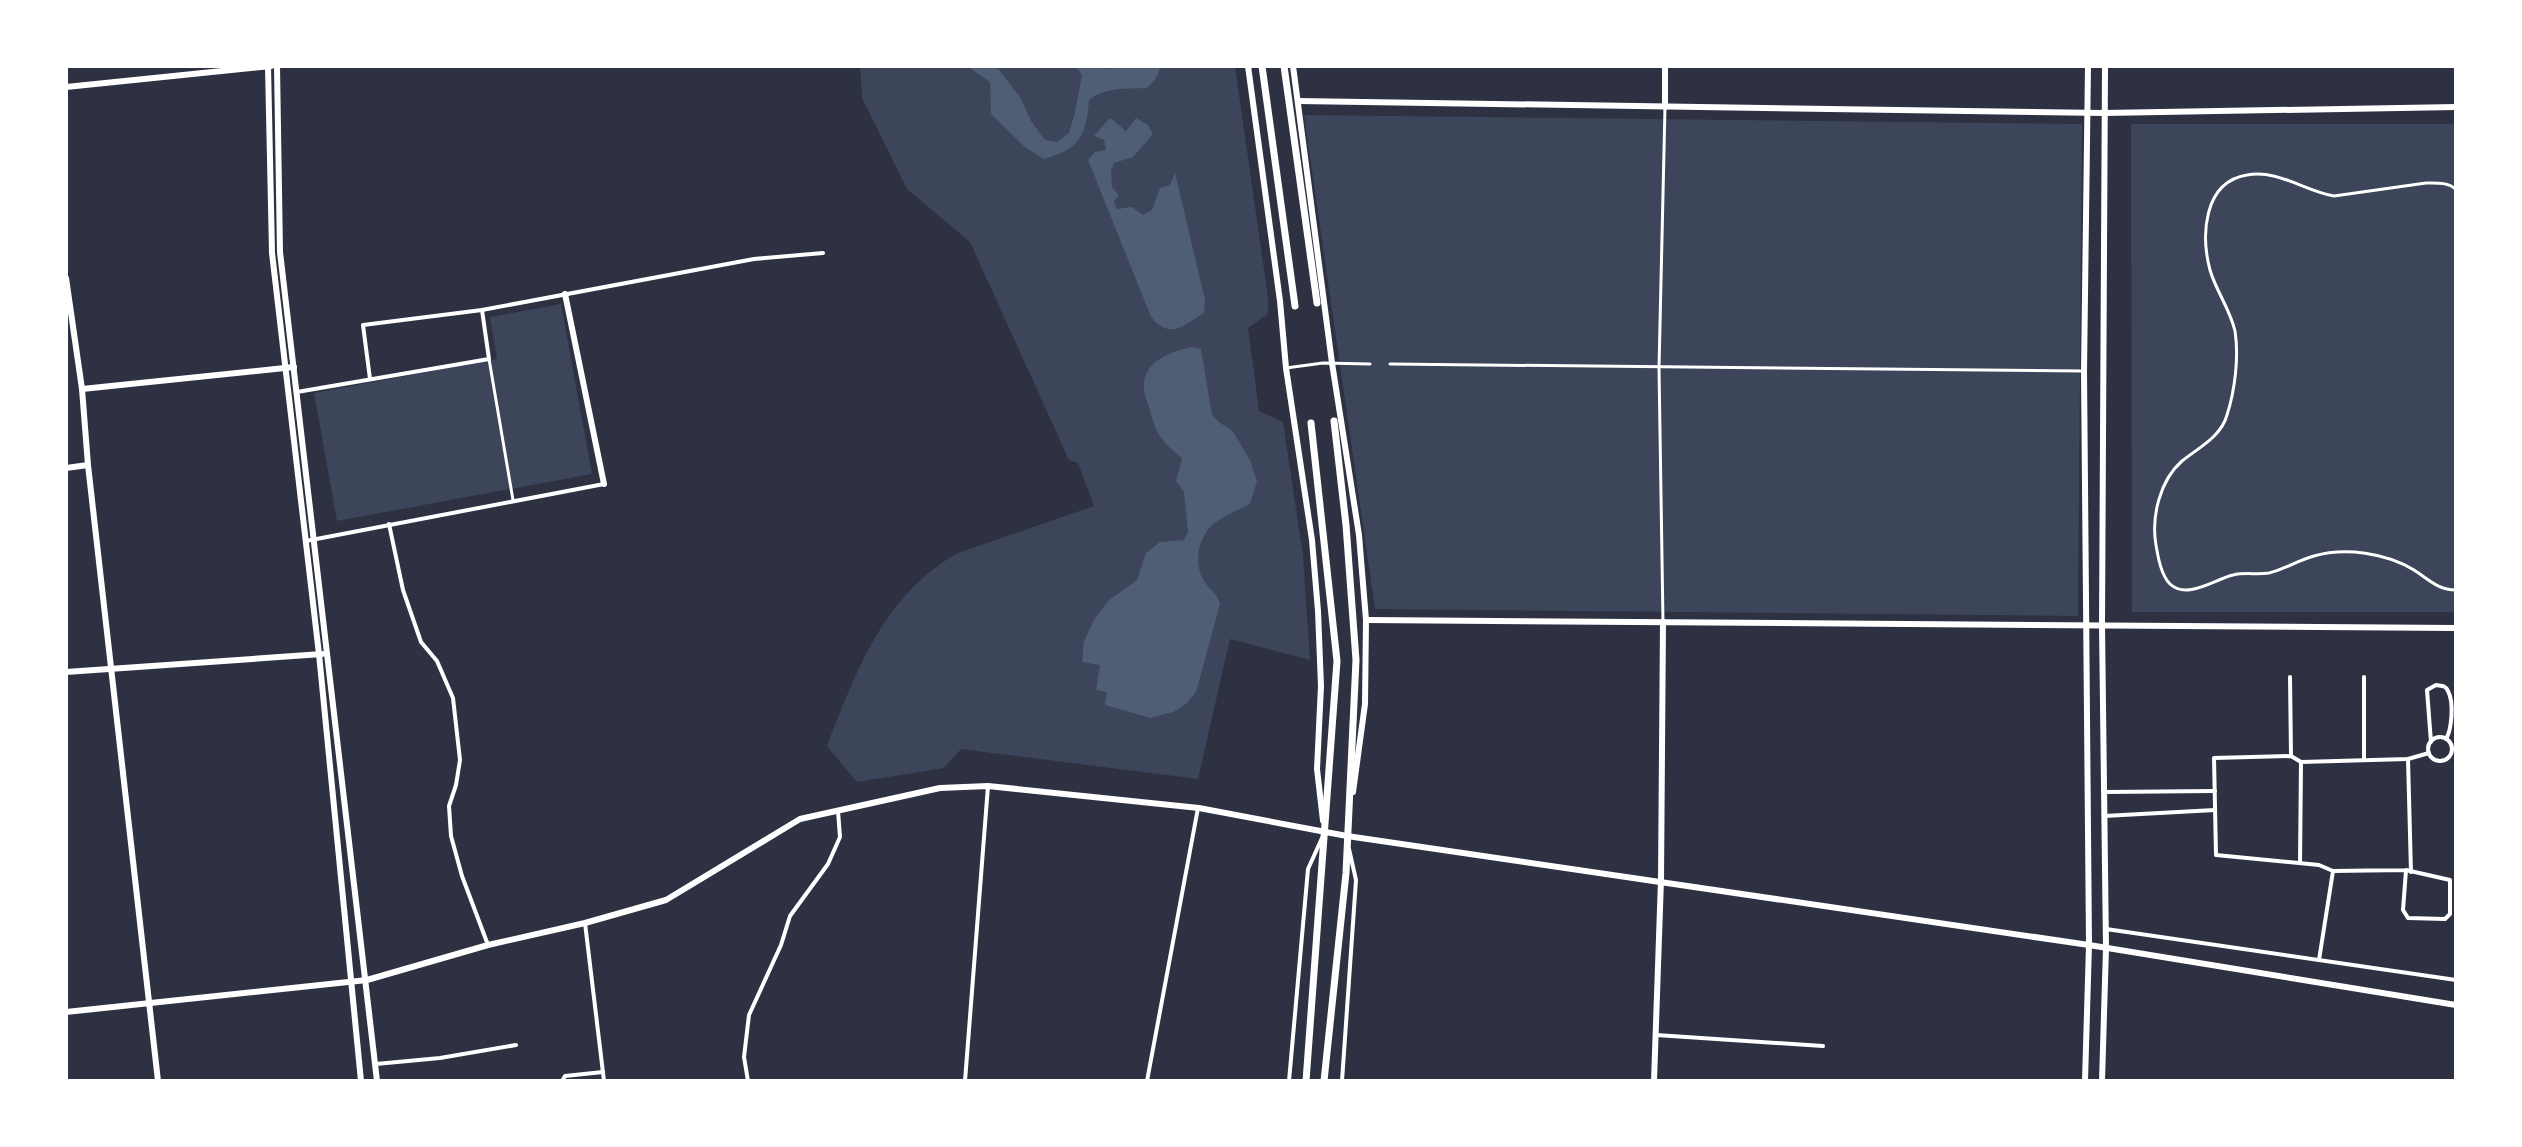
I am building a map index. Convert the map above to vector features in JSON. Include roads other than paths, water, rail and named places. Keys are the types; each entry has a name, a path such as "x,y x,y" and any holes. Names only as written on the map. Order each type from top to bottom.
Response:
{"main road":[{"path":"1262,66 1295,306"},
{"path":"1284,66 1317,303"},
{"path":"1324,1081 1346,873 1356,660 1346,525 1334,421"},
{"path":"1306,1081 1337,661 1311,423"}],"street":[{"path":"66,87 271,66"},
{"path":"271,66 280,252 377,1081"},
{"path":"271,66 272,253 319,654 361,1081"},
{"path":"1248,66 1280,301 1286,368 1312,540 1318,611 1321,686 1317,769 1324,832 1308,869 1289,1081"},
{"path":"1293,66 1332,363 1359,535 1366,620 1365,704 1347,836 1356,880 1342,1081"},
{"path":"1654,1081 1661,880 1663,622 1659,368 1665,66"},
{"path":"2085,1081 2089,945 2084,371 2088,66"},
{"path":"2102,1081 2106,948 2102,625 2105,66"},
{"path":"1298,101 2087,113 2456,107"},
{"path":"2456,189 2451,185 2426,183 2334,196 2320,194 2289,180 2246,175 2229,182 2216,194 2208,209 2205,230 2210,270 2230,313 2237,349 2230,405 2217,433 2179,463 2167,482 2155,511 2154,529 2159,562 2169,583 2178,589 2207,586 2232,575 2272,572 2316,555 2355,552 2392,560 2412,568 2441,589 2456,590"},
{"path":"370,379 363,325 482,310 754,259 823,253"},
{"path":"66,278 82,389 158,1081"},
{"path":"306,541 604,484 565,294"},
{"path":"482,310 513,500"},
{"path":"297,392 489,359"},
{"path":"1286,368 1332,363 1370,364"},
{"path":"1390,364 2084,371"},
{"path":"82,389 294,367"},
{"path":"66,468 88,465"},
{"path":"389,524 403,590 421,642 437,661 453,698 460,760 449,806 451,836 462,876 488,945"},
{"path":"1366,620 2456,628"},
{"path":"66,672 328,653"},
{"path":"2290,677 2291,756"},
{"path":"2364,677 2364,760"},
{"path":"2429,753 2427,690 2436,685 2444,686 2449,693 2452,730 2446,739"},
{"path":"2431,742 2438,738 2446,739"},
{"path":"2429,753 2438,761 2449,757 2452,749 2446,739"},
{"path":"2408,759 2409,871 2403,910 2408,918 2445,919 2450,914 2450,880 2409,871 2333,871 2319,865 2216,855 2214,758 2291,756 2301,762 2408,759 2429,753"},
{"path":"2300,863 2301,762"},
{"path":"66,1012 367,980 488,945 585,923 666,900 800,819 940,788 988,786 1199,808 1347,836 2089,945 2456,1005"},
{"path":"965,1081 988,786"},
{"path":"2104,792 2215,791"},
{"path":"1147,1081 1199,808"},
{"path":"2104,816 2215,810"},
{"path":"748,1081 744,1057 749,1015 781,945 790,916 828,864 840,837 838,811"},
{"path":"2319,960 2333,871"},
{"path":"585,923 604,1081"},
{"path":"2106,929 2456,980"},
{"path":"1656,1035 1823,1046"},
{"path":"376,1064 440,1058 516,1045"},
{"path":"562,1081 565,1076 603,1072"}]}
